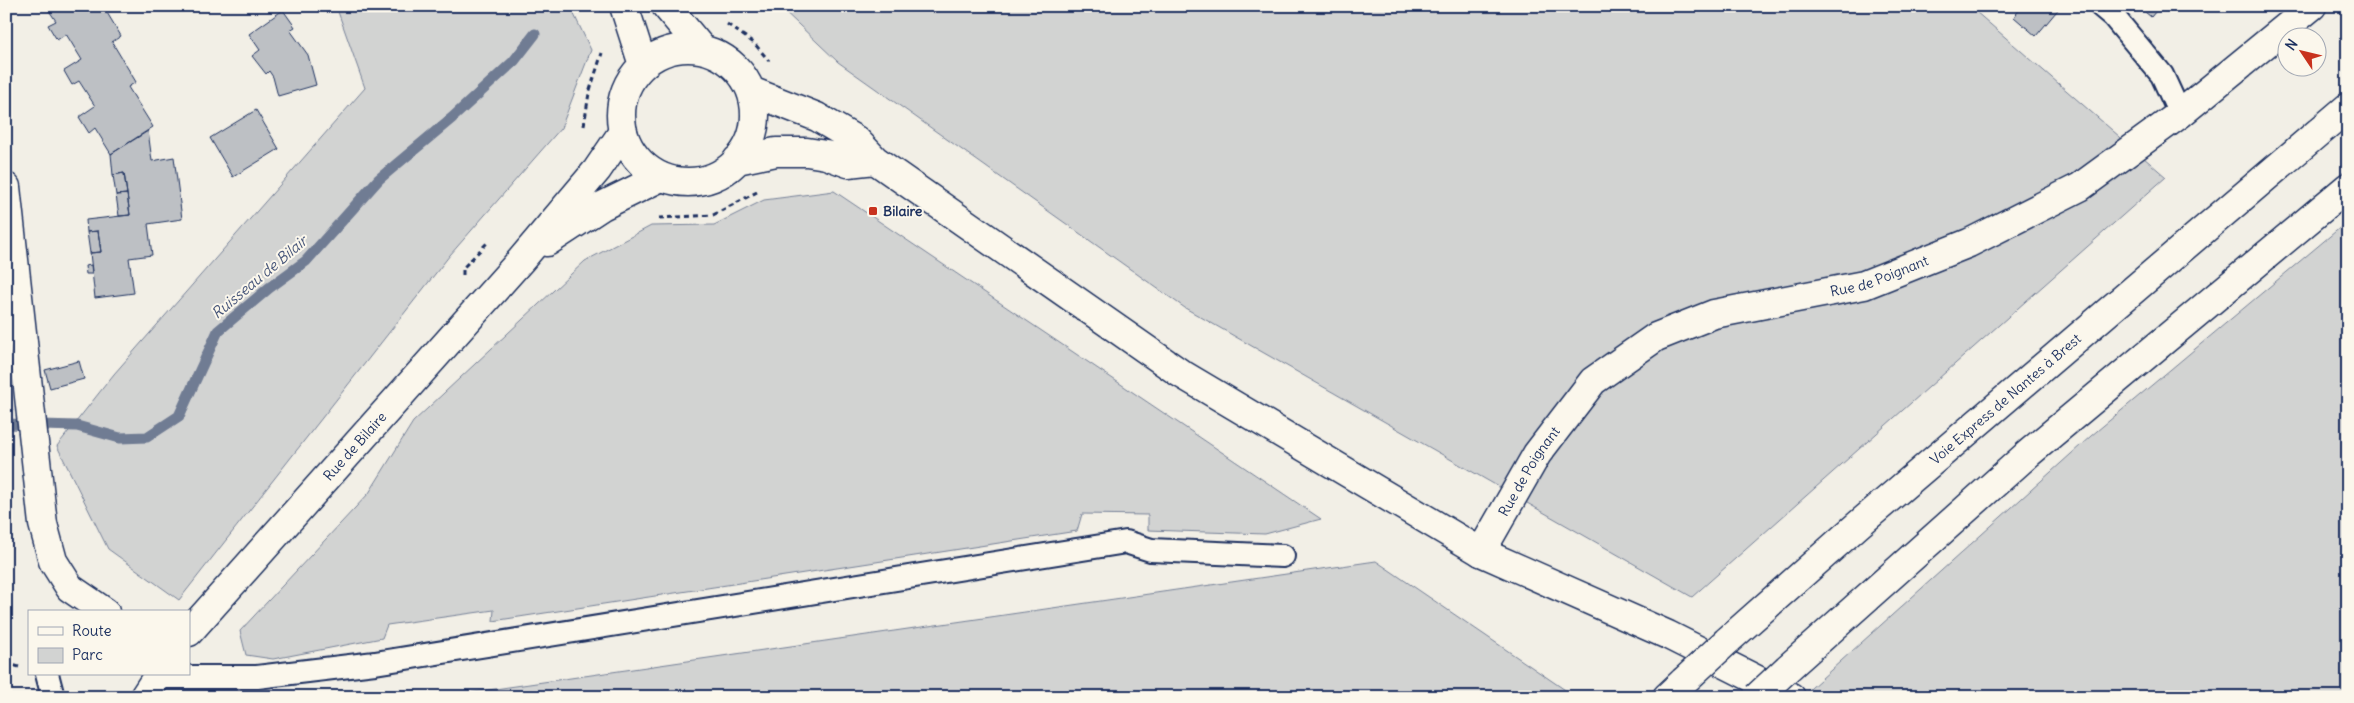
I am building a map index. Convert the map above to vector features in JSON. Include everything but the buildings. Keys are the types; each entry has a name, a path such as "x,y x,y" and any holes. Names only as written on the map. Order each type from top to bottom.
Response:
{"main road":[{"path":"624,6 643,66"},
{"path":"666,6 702,49"},
{"name":"Rue de Poignant","path":"1480,552 1537,454 1593,381 1656,337 1714,314 1864,285 1969,243 2080,187 2180,114 2312,6"},
{"path":"681,48 702,49 718,54 732,64 743,76 751,92 755,110 754,128 748,145 737,160 721,173 702,181 681,182 661,176 640,161 631,150 623,132 621,114 624,96 631,79 643,66 661,54 681,48"},
{"path":"751,92 817,118 856,140 875,160 1180,374 1480,552 1668,635 1791,697"},
{"name":"Voie Express de Nantes à Brest","path":"1675,689 1874,511 2348,107"},
{"name":"Rue de Bilaire","path":"190,631 521,260 596,170 623,132"},
{"path":"737,160 776,152 807,152 826,155 848,163 875,160"},
{"name":"Rue de Bilaire","path":"521,260 602,206 661,176"},
{"path":"6,187 42,524 53,561 70,588 102,610"},
{"path":"1757,697 2029,453 2348,187"}],"lane":[{"path":"2101,6 2113,16 2162,75 2180,114"},
{"path":"153,683 261,677 375,663 1126,542 1150,550 1283,556"},
{"path":"48,676 53,697"}],"path":[{"path":"581,136 589,93 603,50"},
{"path":"650,218 713,215 761,190"},
{"path":"463,268 490,241"}],"green space":[{"path":"336,6 570,6 591,50 561,128 450,255 179,600 108,549 57,446 114,374 365,88"},
{"path":"779,6 1978,6 1975,11 2166,177 1692,597 1185,308 838,62"},
{"path":"834,191 1321,519 1265,534 1148,530 1148,515 1082,514 1077,531 493,621 494,610 387,625 382,638 273,659 246,655 240,631 369,493 413,422 585,261 651,226 714,225 764,200"},
{"path":"2348,221 2348,697 1801,697 2091,436"},
{"path":"1376,561 1574,696 440,697"}],"waterway":[{"name":"Ruisseau de Bilair","path":"6,424 77,426 120,438 147,437 179,416 218,331 269,288 306,261 379,179 452,118 514,61 535,34"}],"place":[{"name":"Bilaire","path":"873,211"}]}
